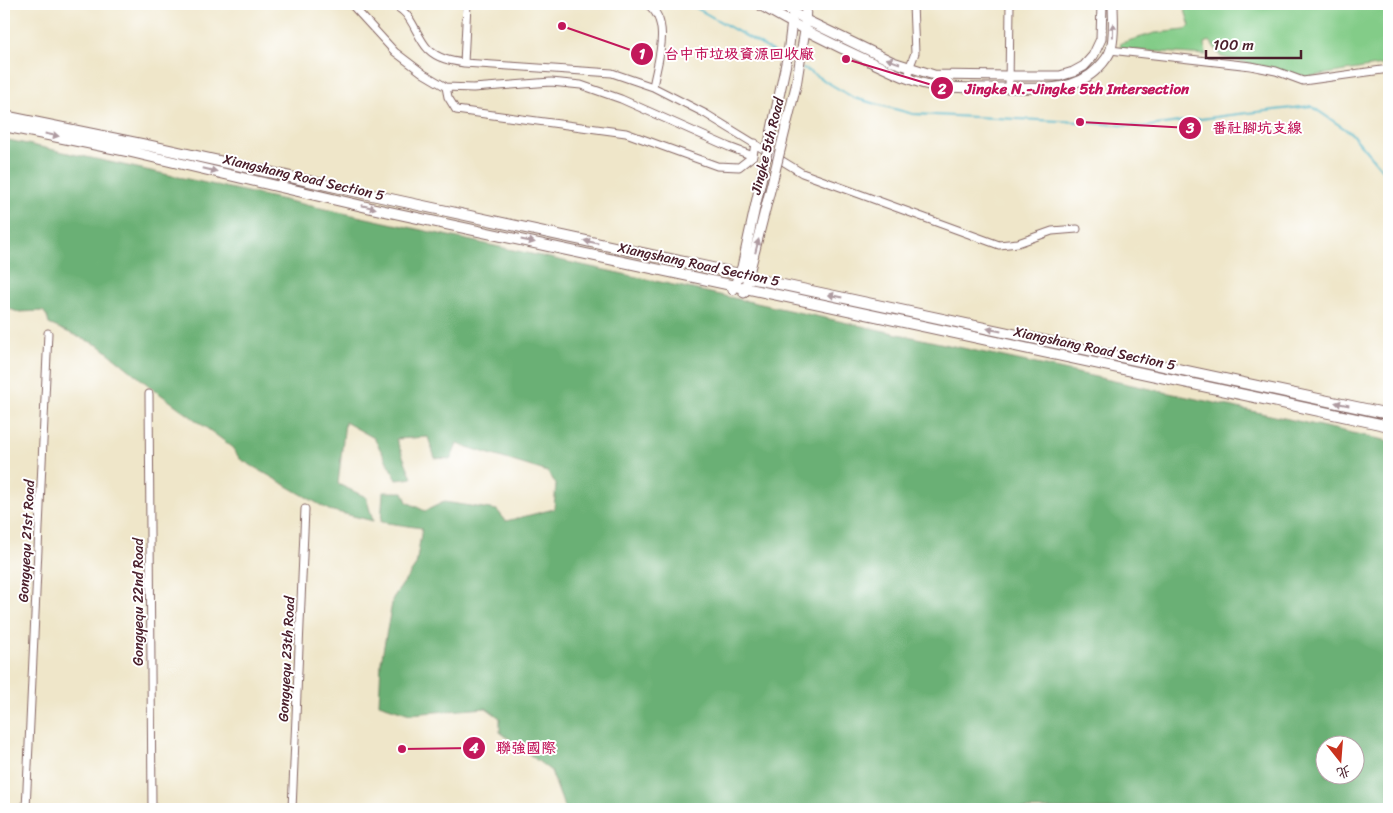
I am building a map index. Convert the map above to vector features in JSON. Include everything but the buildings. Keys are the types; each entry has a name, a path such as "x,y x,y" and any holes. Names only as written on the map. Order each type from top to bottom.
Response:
{"main road":[{"name":"Xiangshang Road Section 5","path":"4,116 151,146 372,196 1389,414"},
{"name":"Xiangshang Road Section 5","path":"4,126 127,151 372,208 745,290 1389,426"}],"street":[{"path":"351,4 395,52 424,74 446,87 473,88 552,82 581,85 621,99 754,156"},
{"path":"388,4 405,13 429,50 441,59 464,63 612,73 652,87 706,114 802,173 999,245 1018,243 1052,231 1076,229"},
{"path":"464,63 467,4"},
{"path":"647,4 658,16 662,36 652,87"},
{"path":"758,4 805,31 891,72 908,78 935,86 1009,88 1056,87 1077,83 1095,71 1104,61 1110,50 1113,37 1113,4"},
{"path":"779,4 794,8 806,20 893,62 934,75 1009,76 1060,76 1084,66 1096,51 1101,39 1102,4"},
{"name":"Jingke 5th Road","path":"734,287 745,275 774,175 796,86 805,31 806,4"},
{"path":"908,78 915,53 913,4"},
{"path":"1009,88 1010,4"},
{"name":"Jingke 5th Road","path":"745,290 745,275 762,176 788,54 794,8"},
{"path":"1110,50 1251,66 1276,71 1303,81 1389,69"},
{"path":"446,87 448,97 456,110 626,133 716,166 740,166 754,156"},
{"path":"754,156 755,143"},
{"name":"Gongyequ 21st Road","path":"26,809 48,333"},
{"name":"Gongyequ 22nd Road","path":"149,394 152,809"},
{"name":"Gongyequ 23th Road","path":"292,809 305,509"}],"green space":[{"path":"1183,4 1389,4 1389,64 1307,77 1221,57 1210,41 1205,43 1206,55 1120,49 1121,43 1155,33 1185,30 1190,26"},
{"path":"4,139 1389,441 1389,809 565,809 551,771 500,732 500,718 486,708 410,714 379,704 381,662 393,598 416,565 422,528 381,522 383,492 403,492 407,502 425,511 444,502 497,510 506,521 554,509 556,484 548,472 457,444 451,459 435,458 428,437 396,439 412,478 397,480 374,438 345,422 338,484 366,497 373,521 329,510 240,459 231,446 152,388 100,346 49,324 47,316 43,311 18,312 4,307"}],"waterway":[{"path":"689,4 783,57"},
{"path":"803,68 854,98 913,114 1142,127 1311,106 1351,133 1389,178"}],"place":[{"name":"台中市垃圾資源回收廠","path":"562,26"},
{"name":"Jingke N.-Jingke 5th Intersection","path":"846,59"},
{"name":"番社腳坑支線","path":"1080,122"},
{"name":"聯強國際","path":"402,749"}]}
